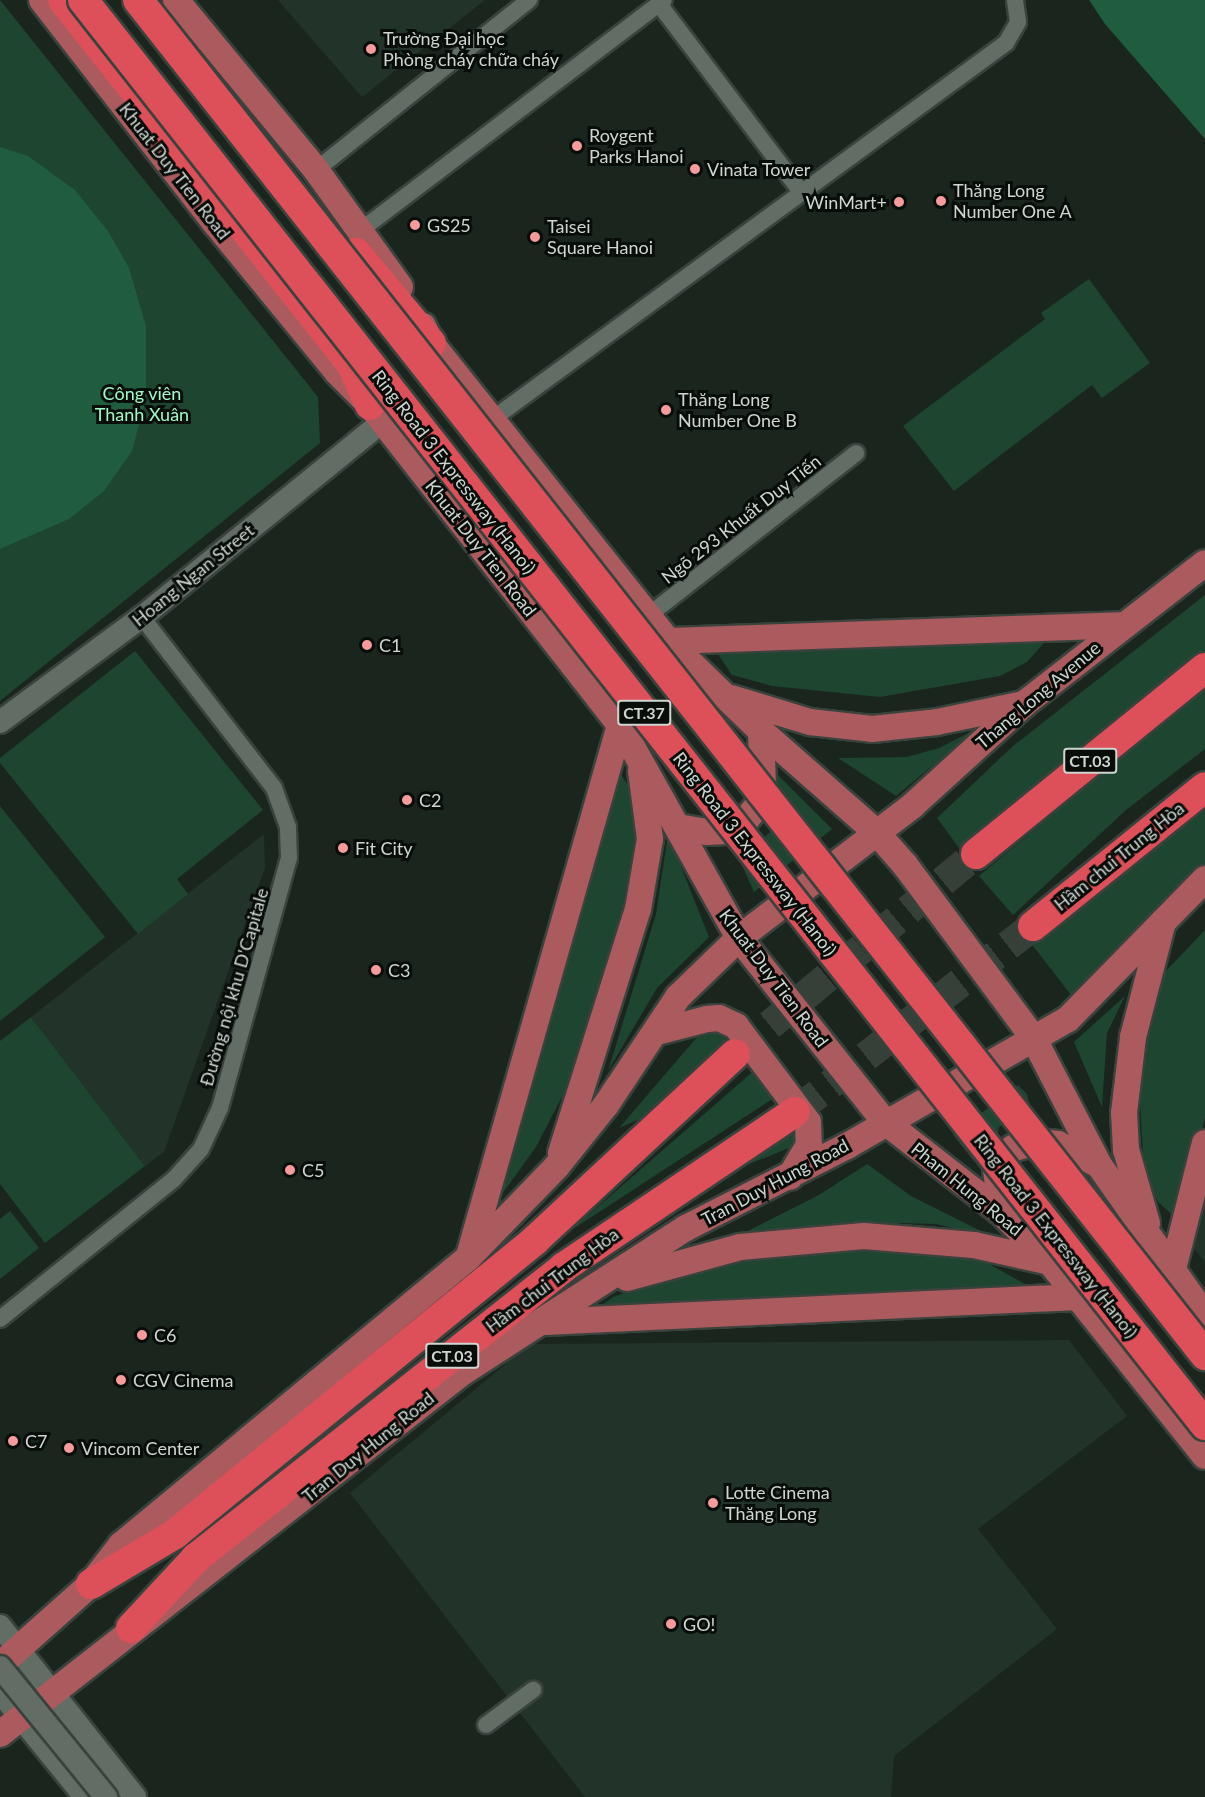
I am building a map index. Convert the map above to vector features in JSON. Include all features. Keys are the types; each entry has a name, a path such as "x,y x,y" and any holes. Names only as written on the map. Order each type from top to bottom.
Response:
{"highway":[{"path":"63,0 351,363 376,414"},
{"name":"Ring Road 3 Expressway (Hanoi)","path":"83,0 1205,1425"},
{"name":"CT.37","path":"138,0 1205,1354"},
{"path":"157,0 431,343"},
{"name":"CT.03","path":"976,854 1205,668"},
{"name":"Hầm chui Trung Hòa","path":"1033,926 1205,787"},
{"name":"CT.03","path":"91,1584 175,1534 535,1240 735,1054"},
{"name":"Hầm chui Trung Hòa","path":"131,1628 196,1558 564,1267 795,1112"}],"main road":[{"name":"Khuat Duy Tien Road","path":"42,0 223,234 337,372 376,414 620,725 639,755 739,938 884,1121"},
{"path":"176,0 316,170 361,230 414,309 431,343 494,418 669,642 761,731 877,833 905,865 1034,1039 1100,1165 1172,1273 1205,1316"},
{"name":"Thang Long Avenue","path":"739,938 877,833 1024,704 1122,625 1205,564"},
{"path":"669,642 1122,625"},
{"path":"728,697 810,722 872,729 937,722 1024,704"},
{"path":"468,1258 620,725"},
{"path":"678,827 706,832 727,831 746,821 759,804 763,787 761,731"},
{"path":"557,1166 638,909 650,840 639,755"},
{"path":"1034,1039 1068,1019 1205,879"},
{"path":"1152,1241 1126,1150 1124,1113 1133,1037 1164,919"},
{"path":"6,1661 91,1584 121,1545 468,1258 557,1166 657,1032 678,997 739,938"},
{"path":"657,1032 719,1018 736,1026 808,1122 809,1145 790,1177"},
{"name":"Tran Duy Hung Road","path":"0,1734 53,1694 131,1628 337,1474 463,1372 686,1228 790,1177 884,1121 1034,1039"},
{"name":"Pham Hung Road","path":"884,1121 1001,1212 1050,1262 1205,1456"},
{"path":"1001,1212 996,1169 1013,1148 1039,1142 1058,1144 1100,1165"},
{"path":"1172,1273 1205,1143"},
{"path":"590,1292 664,1265 740,1247 832,1239 907,1238 974,1245 1050,1262"},
{"path":"541,1322 1078,1297"}],"street":[{"path":"316,170 529,0"},
{"path":"494,418 1006,43 1018,22 1015,0"},
{"path":"361,230 662,2 801,192"},
{"name":"Hoang Ngan Street","path":"0,722 142,617 376,414"},
{"name":"Ngõ 293 Khuất Duy Tiến","path":"649,615 856,453"},
{"name":"Đường nội khu D'Capitale","path":"0,1319 174,1179 201,1149 220,1108 286,875 288,827 274,788 142,617"},
{"path":"0,1626 6,1661 106,1797"},
{"path":"6,1661 53,1694 135,1797"},
{"path":"486,1725 533,1690"},
{"path":"0,1692 82,1793"},
{"path":"82,1793 76,1777 84,1766 91,1764 116,1774"}],"shaded area":[{"name":"Trường Đại học Phòng cháy chữa cháy","path":"278,0 485,0 362,97"},
{"path":"1089,0 1205,0 1205,139 1105,24"},
{"path":"0,147 28,156 75,190 108,231 129,268 146,326 146,398 132,451 104,491 69,519 0,549"},
{"path":"264,834 265,868 164,1152 145,1166 31,1017"},
{"path":"1205,1205 1205,1262 1194,1249"},
{"path":"1069,1340 1127,1416 978,1529 1057,1629 894,1756 891,1797 585,1797 350,1493 530,1344"}],"green space":[{"name":"Công viên Thanh Xuân","path":"0,0 318,397 320,443 0,701"},
{"path":"1089,279 1150,363 1102,398 1092,385 954,491 903,426 1045,319 1041,313"},
{"path":"1205,595 1205,650 962,852 937,818 1013,746"},
{"path":"1051,635 1027,662 1000,676 880,697 772,686 732,675 718,654"},
{"path":"135,651 263,810 177,879 188,894 138,934 0,763 0,758"},
{"path":"1205,686 1205,749 1126,810 1013,915 979,876"},
{"path":"978,728 896,796 838,758 907,757 939,748"},
{"path":"612,762 631,789 636,819 639,854 632,892 592,1027 564,1093 536,1147 494,1205"},
{"path":"775,772 832,829 754,892 735,850 759,842 778,825 781,800"},
{"path":"1205,799 1205,867 1071,995 1030,942"},
{"path":"0,806 105,937 0,1021"},
{"path":"668,834 709,937 657,988 608,1071 656,914"},
{"path":"1205,930 1205,1118 1178,1220 1158,1202 1144,1172 1138,1066 1162,975"},
{"path":"1125,996 1107,1033 1102,1107 1074,1042"},
{"path":"31,1017 145,1166 45,1243 0,1184 0,1041"},
{"path":"713,1028 723,1031 726,1042 709,1063 649,1115 619,1128 698,1036"},
{"path":"757,1068 777,1096 570,1231"},
{"path":"1018,1085 1027,1094 1034,1122 1006,1123 999,1127 989,1180 953,1135"},
{"path":"795,1121 805,1134 789,1148 722,1175"},
{"path":"867,1164 911,1196 995,1238 936,1224 898,1223 734,1238 819,1195"},
{"path":"10,1211 39,1248 0,1279 0,1219"},
{"path":"930,1246 982,1260 1034,1289 589,1314 613,1297 708,1264 824,1249"}],"tunnel":[{"path":"735,1054 976,854"},
{"path":"795,1112 1033,926"}],"place":[{"name":"Trường Đại học Phòng cháy chữa cháy","path":"371,49"},
{"name":"Roygent Parks Hanoi","path":"577,146"},
{"name":"Vinata Tower","path":"695,169"},
{"name":"Thăng Long Number One A","path":"941,201"},
{"name":"WinMart+","path":"899,202"},
{"name":"GS25","path":"415,225"},
{"name":"Taisei Square Hanoi","path":"535,237"},
{"name":"Thăng Long Number One B","path":"666,410"},
{"name":"C1","path":"367,645"},
{"name":"C2","path":"407,800"},
{"name":"Fit City","path":"343,848"},
{"name":"C3","path":"376,970"},
{"name":"C5","path":"290,1170"},
{"name":"C6","path":"142,1335"},
{"name":"CGV Cinema","path":"121,1380"},
{"name":"C7","path":"13,1441"},
{"name":"Vincom Center","path":"69,1448"},
{"name":"Lotte Cinema Thăng Long","path":"713,1503"},
{"name":"GO!","path":"671,1624"}]}
